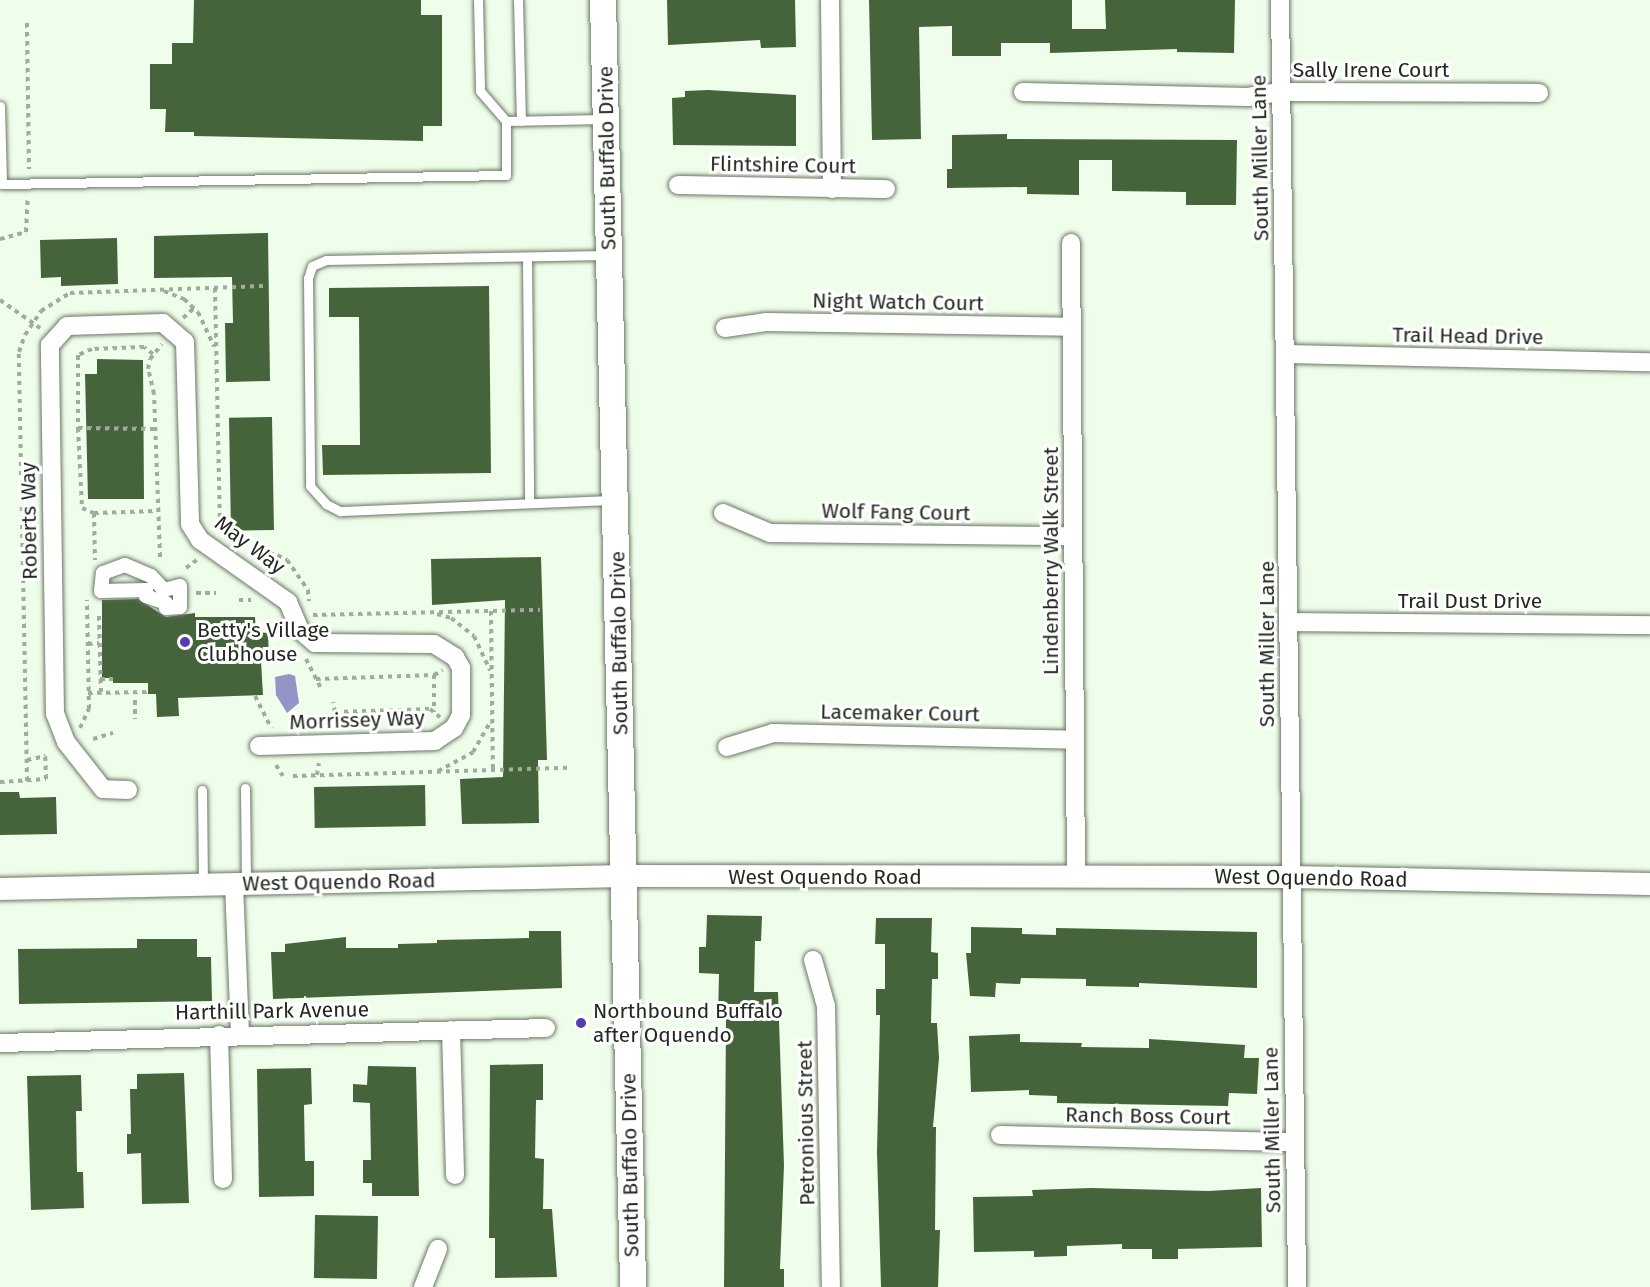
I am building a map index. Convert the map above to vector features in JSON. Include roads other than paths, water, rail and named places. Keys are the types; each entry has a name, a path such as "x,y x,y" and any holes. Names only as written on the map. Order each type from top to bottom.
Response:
{"main road":[{"name":"South Buffalo Drive","path":"603,0 633,1287"}],"street":[{"path":"830,0 832,189"},
{"name":"South Miller Lane","path":"1280,0 1297,1287"},
{"name":"Sally Irene Court","path":"1023,93 1248,97 1280,93 1539,93"},
{"name":"Flintshire Court","path":"678,185 886,189"},
{"name":"Lindenberry Walk Street","path":"1071,243 1076,878"},
{"name":"Night Watch Court","path":"725,328 766,322 1071,327"},
{"name":"Roberts Way","path":"128,790 103,789 66,742 55,714 50,345 67,326 163,323 174,330"},
{"name":"May Way","path":"174,330 185,342 190,524 200,540 288,602 300,630 315,643 434,644 451,662 461,668 461,715 454,728"},
{"name":"Trail Head Drive","path":"1285,354 1650,362"},
{"name":"Wolf Fang Court","path":"723,513 770,533 1073,536"},
{"path":"125,565 151,576 164,590 180,586 180,607 166,608 166,603 146,596 146,590 101,591 103,573 125,565"},
{"name":"Trail Dust Drive","path":"1290,622 1650,625"},
{"name":"Morrissey Way","path":"259,746 435,741 454,728"},
{"name":"Lacemaker Court","path":"727,747 773,733 1075,740"},
{"name":"West Oquendo Road","path":"0,889 625,876 1290,877 1650,884"},
{"path":"240,884 240,1034"},
{"name":"Petronious Street","path":"813,960 826,1006 831,1287"},
{"name":"Harthill Park Avenue","path":"0,1043 240,1034 546,1028"},
{"path":"451,1030 455,1175"},
{"path":"219,1035 223,1179"},
{"name":"Ranch Boss Court","path":"1000,1135 1295,1142"},
{"path":"423,1287 438,1249"}],"lane":[{"path":"0,106 2,184 506,175 506,121 480,91 478,0"},
{"path":"518,0 521,121"},
{"path":"506,121 606,119"},
{"path":"609,255 326,260 312,266 308,290 310,486 326,504 340,511 615,500"},
{"path":"527,257 529,502"},
{"path":"240,884 245,788"},
{"path":"202,790 202,884"}],"water":[{"path":"289,674 295,676 299,703 287,713 276,695 275,677"}],"place":[{"name":"Betty's Village Clubhouse","path":"185,642"},
{"name":"Northbound Buffalo after Oquendo","path":"581,1023"}]}
